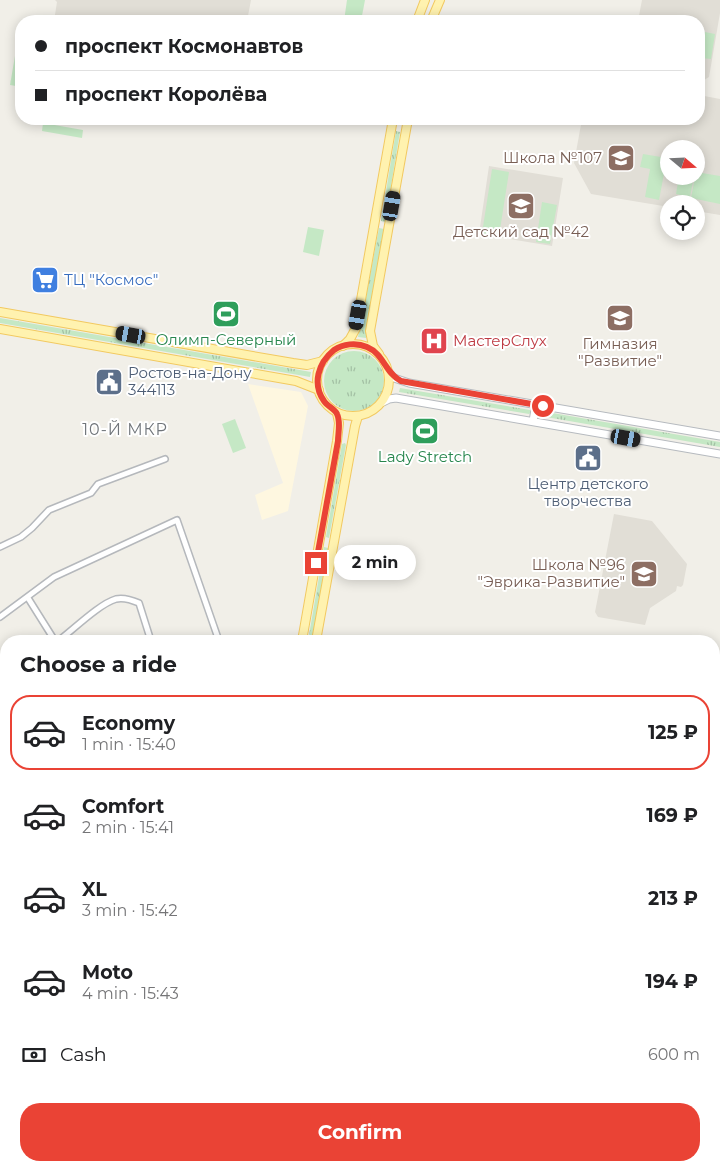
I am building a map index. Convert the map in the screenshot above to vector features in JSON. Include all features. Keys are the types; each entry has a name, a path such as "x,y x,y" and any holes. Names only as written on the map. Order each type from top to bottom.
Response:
{"main road":[{"path":"419,15 425,0"},
{"path":"434,15 440,0"},
{"path":"344,346 356,328 392,125"},
{"path":"383,402 390,384 389,373 373,346 370,331 407,125"},
{"path":"391,132 394,128 398,127 405,134"},
{"path":"375,220 380,226 384,226 389,222"},
{"path":"0,312 293,363 307,365 323,361"},
{"path":"0,329 296,381 319,390"},
{"path":"379,354 368,347 359,345 344,346 332,352 323,361 318,376 319,390 323,401 337,413 358,416 370,413 383,402 396,398 720,454"},
{"path":"389,373 401,381 720,436"},
{"path":"533,421 536,404"},
{"path":"303,635 338,441 339,423 337,413"},
{"path":"317,635 358,416"},
{"path":"319,546 326,543 334,548"}],"street":[{"path":"0,547 21,537 50,510 91,493 98,484 165,459"},
{"path":"0,617 54,577 177,520 217,635"},
{"path":"28,598 53,635"},
{"path":"65,635 104,605 117,599 132,600 139,603 148,635"}],"shaded area":[{"path":"55,0 251,0 248,15 55,15 57,2"},
{"path":"642,0 720,0 720,13 709,77 705,79 705,15 639,15"},
{"name":"Школа №107","path":"705,96 720,99 720,215 705,212 705,195 660,195 660,206 591,194 574,163 581,125 705,125"},
{"name":"Детский сад №42","path":"489,166 563,178 552,246 479,234"},
{"path":"248,384 301,392 308,406 288,511 262,520 255,495 283,483"},
{"name":"Школа №96 \"Эврика-Развитие\"","path":"614,514 652,521 687,564 683,585 681,587 677,586 676,591 650,608 645,625 598,617 595,612"}],"green space":[{"path":"347,0 365,0 362,15 345,15"},
{"path":"705,32 715,34 711,59 705,58"},
{"path":"15,56 15,86 10,85"},
{"path":"43,125 83,130 82,138 42,131"},
{"path":"396,131 400,132 385,222 381,221"},
{"path":"643,154 660,157 660,185 662,185 659,200 645,197 650,169 640,167"},
{"path":"492,169 509,172 499,236 482,233"},
{"path":"705,174 720,176 720,204 705,201 705,195 692,195 694,185 705,185"},
{"path":"678,185 692,185 690,195 676,194"},
{"path":"542,202 557,205 550,244 536,242"},
{"path":"308,227 324,230 319,256 303,252"},
{"path":"379,228 384,229 366,338 358,337"},
{"path":"0,318 311,372 310,377 0,323"},
{"path":"354,351 371,356 379,364 384,381 379,398 371,406 354,411 337,406 329,398 324,381 329,364 337,356"},
{"path":"400,388 530,410 531,412 529,414 399,392"},
{"path":"541,411 720,442 720,447 540,416"},
{"path":"235,419 246,448 233,453 222,424"},
{"path":"345,443 329,538 326,537 342,444"},
{"path":"324,547 328,548 313,635 309,635"}],"place":[{"name":"Школа №107","path":"621,158"},
{"name":"Детский сад №42","path":"521,206"},
{"name":"ТЦ \"Космос\"","path":"45,280"},
{"name":"Олимп-Северный","path":"226,314"},
{"name":"Гимназия \"Развитие\"","path":"620,318"},
{"name":"МастерСлух","path":"434,341"},
{"name":"Ростов-на-Дону 344113","path":"109,382"},
{"name":"Lady Stretch","path":"425,431"},
{"name":"Центр детского творчества","path":"588,458"},
{"name":"Школа №96 \"Эврика-Развитие\"","path":"644,574"}],"district":[{"name":"10-Й МКР","path":"125,429"}],"route":[{"path":"316,563 338,441 339,423 337,413 323,401 317,382 319,369 323,361 327,355 337,348 351,344 368,347 380,356 389,373 401,381 543,406"}]}
